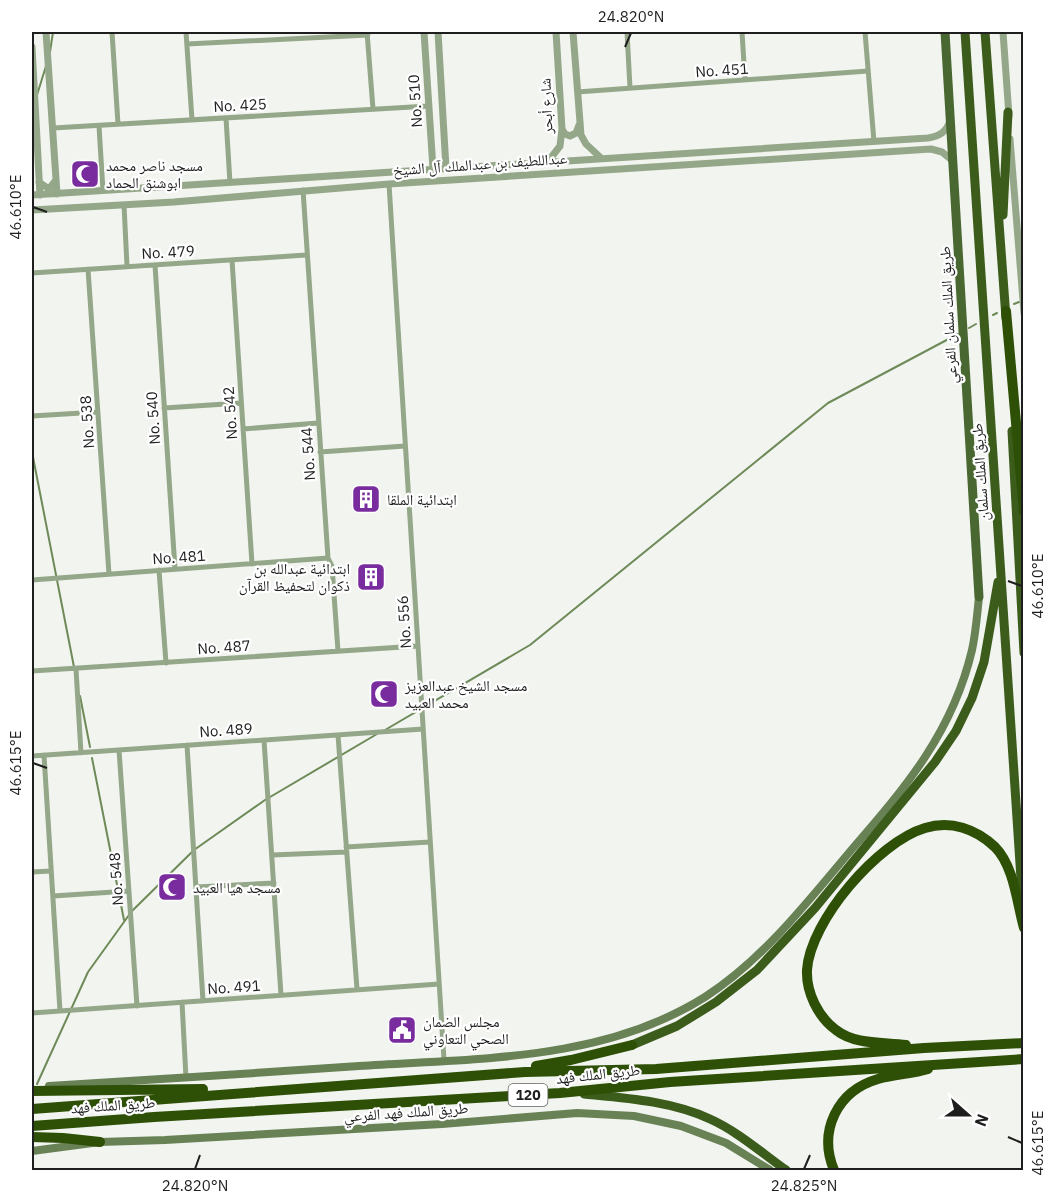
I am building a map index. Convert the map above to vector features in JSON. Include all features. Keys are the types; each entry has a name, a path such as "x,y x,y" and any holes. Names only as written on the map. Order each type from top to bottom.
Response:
{"highway":[{"name":"طريق الملك سلمان","path":"965,32 1023,911"},
{"path":"986,32 1001,260 1023,512"},
{"path":"1001,260 1008,112"},
{"path":"1006,311 1023,653"},
{"path":"525,1072 532,1067 632,1045 677,1026 716,1002 757,970 815,908 936,762 956,731 972,699 984,662 1001,559"},
{"path":"924,1048 856,1040 836,1030 823,1017 811,996 807,970 814,944 828,914 850,885 864,869 893,845 924,828 949,825 967,828 982,836 997,849 1008,865 1023,928"},
{"name":"طريق الملك فهد","path":"32,1108 525,1072 656,1069 924,1048 1023,1044"},
{"name":"طريق الملك فهد","path":"32,1126 569,1092 670,1082 1023,1059"},
{"path":"834,1170 829,1157 827,1141 829,1127 842,1103 853,1091 876,1079 913,1074 943,1064"},
{"path":"32,1090 239,1088 257,1091"},
{"path":"569,1092 637,1099 710,1119 786,1170"},
{"path":"32,1137 100,1142"}],"main road":[{"name":"طريق الملك سلمان الفرعي","path":"945,32 979,597"},
{"path":"32,1090 42,1086 528,1054 589,1045 645,1028 703,998 734,977 815,892 922,764 937,740 959,693 972,648 979,597"},
{"name":"طريق الملك فهد الفرعي","path":"32,1150 100,1142 430,1125 577,1113 634,1116 681,1126 726,1143 770,1170"}],"street":[{"path":"46,32 57,194"},
{"path":"112,32 118,124"},
{"path":"186,32 192,120"},
{"name":"No. 510","path":"424,32 433,169"},
{"name":"No. 510","path":"438,32 446,168"},
{"name":"شارع أبحر","path":"532,164 550,159 560,146 562,129 556,32"},
{"name":"شارع أبحر","path":"573,32 581,135 586,144 601,158"},
{"path":"627,32 630,88"},
{"path":"742,32 745,80"},
{"path":"865,32 874,142"},
{"path":"1003,32 1023,313"},
{"path":"187,44 291,35 367,33 373,109"},
{"path":"32,47 34,130 40,195"},
{"name":"No. 451","path":"577,92 868,71"},
{"name":"No. 425","path":"53,128 429,106"},
{"path":"226,118 230,183"},
{"path":"950,118 947,129 928,138 933,145 931,149 942,152 953,161"},
{"path":"562,129 565,134 574,135 580,124"},
{"path":"99,126 103,191"},
{"name":"عبداللطيف بن عبدالملك آل الشيخ","path":"32,195 928,138"},
{"name":"عبداللطيف بن عبدالملك آل الشيخ","path":"32,210 931,149"},
{"path":"432,157 440,164 443,163 446,155"},
{"path":"39,182 49,189 56,180"},
{"name":"No. 556","path":"389,184 444,1060"},
{"path":"173,186 174,202"},
{"name":"No. 544","path":"303,190 328,558 332,566 338,651"},
{"path":"124,205 127,267"},
{"name":"No. 479","path":"32,273 306,255"},
{"name":"No. 542","path":"232,260 252,564"},
{"name":"No. 540","path":"155,265 175,569"},
{"name":"No. 538","path":"88,269 108,574"},
{"path":"164,408 241,403"},
{"path":"32,416 98,412"},
{"path":"243,429 318,423"},
{"path":"320,452 405,446"},
{"name":"No. 481","path":"32,580 328,558"},
{"path":"159,570 166,663"},
{"name":"No. 487","path":"32,671 418,646"},
{"path":"76,669 81,753"},
{"name":"No. 489","path":"32,756 423,729"},
{"path":"338,735 357,989"},
{"path":"264,740 281,995"},
{"path":"187,745 203,1001"},
{"name":"No. 548","path":"119,750 137,1005"},
{"path":"44,755 60,1011"},
{"path":"272,855 430,842"},
{"path":"32,872 51,871"},
{"path":"196,887 274,882"},
{"path":"53,896 129,891"},
{"name":"No. 491","path":"32,1013 439,984"},
{"path":"182,1002 186,1078"}],"waterway":[{"path":"50,52 53,32"},
{"path":"37,95 46,66"},
{"path":"1014,304 1019,302"},
{"path":"993,315 997,313"},
{"path":"969,328 976,324"},
{"path":"385,730 530,645 828,403 958,334"},
{"path":"32,452 74,667"},
{"path":"80,696 90,747"},
{"path":"132,911 194,850 265,800 377,734"},
{"path":"92,758 124,920"},
{"path":"37,1084 88,972 129,915"}],"place":[{"name":"مسجد ناصر محمد ابوشنق الحماد","path":"85,174"},
{"name":"ابتدائية الملقا","path":"366,499"},
{"name":"ابتدائية عبدالله بن ذكوان لتحفيظ القرآن","path":"371,577"},
{"name":"مسجد الشيخ عبدالعزيز محمد العبيد","path":"384,694"},
{"name":"مسجد هيا العبيد","path":"172,887"},
{"name":"مجلس الضمان الصحي التعاوني","path":"402,1030"}]}
